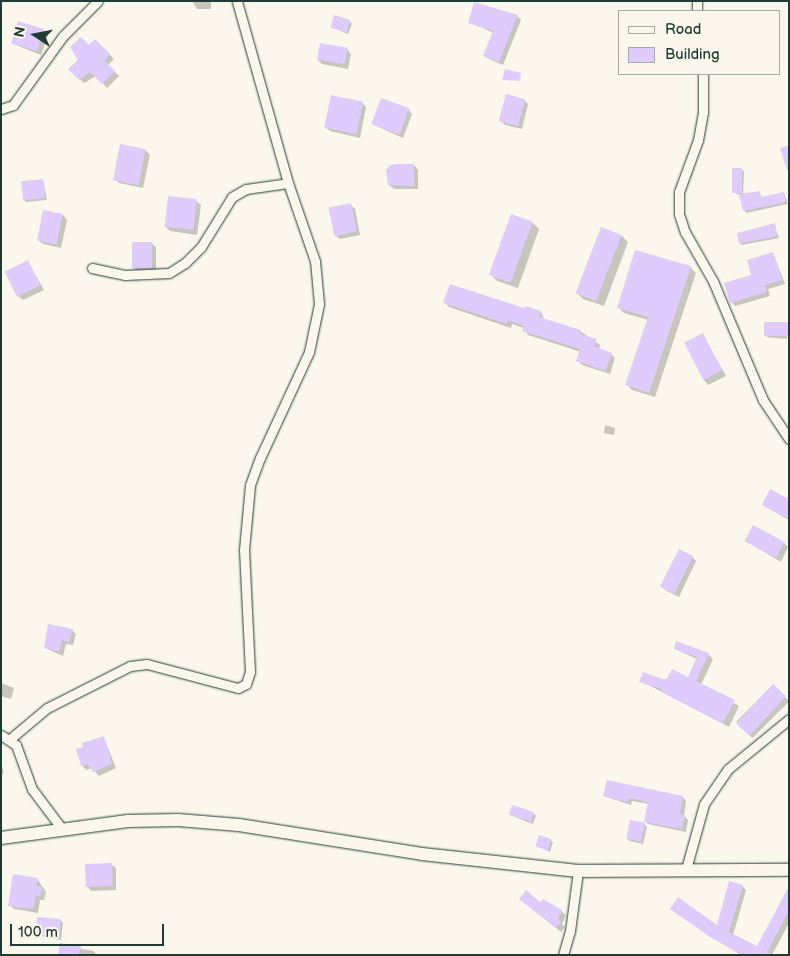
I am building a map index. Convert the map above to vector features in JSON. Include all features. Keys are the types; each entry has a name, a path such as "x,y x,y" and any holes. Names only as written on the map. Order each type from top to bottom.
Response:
{"main road":[{"path":"1,838 128,821 178,820 239,825 422,854 578,871 789,870"}],"street":[{"path":"1,109 13,105 63,36 98,1"},
{"path":"10,739 47,708 130,666 147,664 238,688 246,684 252,653 244,550 250,485 260,458 284,412 309,352 319,304 315,261 288,183 237,1"},
{"path":"703,75 703,112 698,140 679,192 679,214 684,232 717,289 763,400 789,439"},
{"path":"92,268 126,275 169,273 185,263 201,247 232,196 246,189 288,183"},
{"path":"686,869 704,804 728,769 789,719"},
{"path":"1,735 10,739 16,745 40,804 62,829"},
{"path":"563,955 570,931 578,871"}],"building":[{"path":"474,2 518,15 499,62 483,56 493,31 468,23"},
{"path":"334,15 350,20 346,32 330,27"},
{"path":"18,21 44,29 37,51 11,43"},
{"path":"81,37 89,45 95,39 110,54 104,60 115,71 102,84 90,72 79,80 68,69 78,60 70,47"},
{"path":"320,43 348,48 345,65 317,60"},
{"path":"505,69 521,73 520,81 502,80"},
{"path":"506,94 525,99 518,126 499,121"},
{"path":"331,95 363,102 356,134 324,127"},
{"path":"381,98 409,108 400,135 371,124"},
{"path":"120,144 146,149 138,185 113,180"},
{"path":"789,145 789,170 787,170 780,148"},
{"path":"414,164 414,186 388,185 386,170 390,165"},
{"path":"732,168 742,168 742,193 732,193"},
{"path":"43,179 45,198 23,200 21,181"},
{"path":"760,191 761,197 784,192 786,202 743,211 739,194"},
{"path":"168,196 197,199 194,230 165,227"},
{"path":"351,203 357,231 335,236 329,208"},
{"path":"43,210 63,214 57,244 37,240"},
{"path":"511,214 533,222 510,283 489,275"},
{"path":"775,223 777,236 739,244 737,233"},
{"path":"601,227 622,235 596,301 576,293"},
{"path":"132,242 152,242 152,268 132,268"},
{"path":"635,250 691,266 649,393 625,385 648,317 617,308"},
{"path":"773,252 782,280 765,285 767,292 730,303 724,283 751,275 747,260"},
{"path":"28,260 40,285 17,297 5,271"},
{"path":"450,284 524,308 526,306 541,311 539,317 581,330 580,334 597,339 594,346 612,353 605,371 576,361 580,349 522,331 524,326 508,320 507,324 443,303"},
{"path":"764,322 789,322 789,336 764,336"},
{"path":"703,333 722,370 703,380 684,343"},
{"path":"770,489 789,499 789,519 762,505"},
{"path":"753,525 785,542 776,558 745,541"},
{"path":"679,549 693,556 674,594 660,586"},
{"path":"48,624 73,629 69,642 62,640 59,652 44,648"},
{"path":"676,641 709,653 696,681 735,700 723,723 661,692 662,689 639,682 643,672 666,680 672,669 688,677 697,657 674,649"},
{"path":"773,684 786,696 749,736 736,723"},
{"path":"104,736 112,764 93,772 88,764 81,766 76,749 83,747 82,743"},
{"path":"607,780 683,796 680,814 685,815 682,829 644,822 648,802 629,798 628,802 603,796"},
{"path":"512,805 534,812 531,822 509,815"},
{"path":"630,820 645,823 641,842 626,839"},
{"path":"539,835 551,839 548,850 535,846"},
{"path":"112,863 113,886 86,887 85,864"},
{"path":"13,874 38,878 36,886 42,887 40,896 36,896 33,909 8,906"},
{"path":"729,881 743,885 729,932 757,946 789,886 789,911 767,952 773,955 743,955 713,939 670,909 678,897 717,925"},
{"path":"526,890 540,902 543,899 562,910 558,919 561,922 556,928 519,899"},
{"path":"37,917 61,919 59,938 35,936"},
{"path":"60,943 81,946 79,955 58,955"}]}
